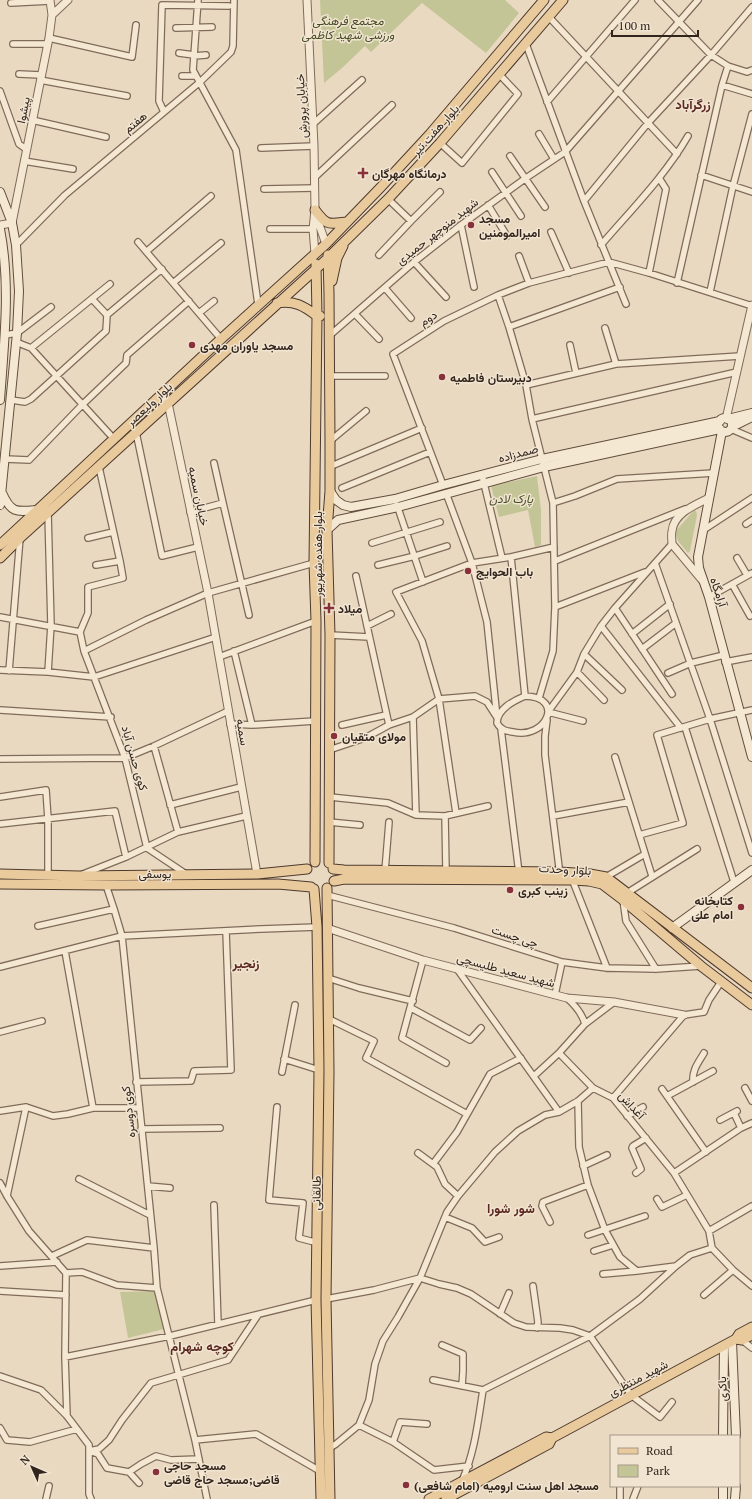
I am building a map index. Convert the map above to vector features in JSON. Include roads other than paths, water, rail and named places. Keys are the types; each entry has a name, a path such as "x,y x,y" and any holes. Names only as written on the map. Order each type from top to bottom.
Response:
{"main road":[{"name":"بلوار هفت تیر","path":"315,254 380,188 473,85 544,0"},
{"name":"بلوار هفت تیر","path":"316,268 388,199 440,143 563,0"},
{"path":"473,85 482,94"},
{"path":"0,192 12,223 16,245 18,291 18,333 0,505"},
{"path":"315,210 323,221 329,224 347,222"},
{"path":"0,229 4,250 3,336 0,400"},
{"path":"329,294 338,258 346,240"},
{"name":"بلوار هفده شهریور","path":"326,244 329,294 330,491 327,530 330,635 329,746 331,866"},
{"name":"بلوار ولیعصر","path":"0,545 221,338 315,254"},
{"name":"بلوار هفده شهریور","path":"315,254 317,316 314,563 316,621 315,862"},
{"name":"بلوار ولیعصر","path":"0,558 20,538 316,268"},
{"path":"277,303 284,301 300,304 317,316 329,315"},
{"name":"صمدزاده","path":"726,425 752,413"},
{"name":"صمدزاده","path":"327,530 338,520 397,503 446,493 483,479 543,463 726,425 752,417"},
{"name":"آرامگاه","path":"726,425 708,498 698,557 702,580 709,597 752,757"},
{"name":"صمدزاده","path":"330,491 336,500 343,505 351,507 397,503 443,485 483,479"},
{"path":"443,485 446,493"},
{"path":"2,494 7,505 18,512 36,510"},
{"path":"315,743 329,746"},
{"path":"320,861 331,866 335,874 334,881 327,891 313,888 306,877 309,866 320,861"},
{"name":"بلوار وحدت","path":"331,866 344,870 446,875 571,876 590,874 606,877 701,966 752,1004"},
{"name":"یوسفی","path":"0,884 16,879 48,876 257,874 307,869"},
{"path":"672,928 752,870"},
{"path":"277,873 278,884"},
{"name":"یوسفی","path":"0,874 16,879 106,886 278,884 313,888"},
{"name":"بلوار وحدت","path":"334,881 344,879 446,875"},
{"name":"بلوار وحدت","path":"571,876 602,884 625,896 672,928 752,988"},
{"name":"طالقانی","path":"313,888 322,927 328,978 329,1019 326,1299 330,1499"},
{"name":"طالقانی","path":"321,1499 316,1300 322,927 327,891"},
{"path":"316,1300 326,1299"},
{"name":"شهید منتظری","path":"734,1342 739,1334 752,1327"},
{"name":"شهید منتظری","path":"429,1499 454,1490 549,1444 552,1438 630,1395 734,1342 752,1335"},
{"name":"باکری","path":"723,1435 734,1342"},
{"name":"باکری","path":"734,1342 736,1435"},
{"name":"شهید منتظری","path":"446,1499 461,1483 546,1437 552,1438"},
{"path":"723,1487 723,1499"},
{"path":"736,1487 736,1499"}],"street":[{"path":"11,3 50,0"},
{"name":"پیشوا","path":"12,223 49,41 52,15 50,0"},
{"path":"52,15 68,0"},
{"name":"هفتم","path":"16,245 65,195 200,82 231,52 233,46 234,0"},
{"name":"خیابان پرورش","path":"307,0 314,146 315,210 313,229 315,254"},
{"path":"547,102 635,0"},
{"path":"658,0 710,55 728,66 746,72 752,70"},
{"name":"شهبد منوچهر حمیدی","path":"329,336 414,262 461,225 565,152 698,0"},
{"path":"198,3 193,70 236,150 258,304"},
{"path":"164,112 159,101 162,5 198,3 229,6"},
{"path":"584,201 648,123 752,7"},
{"path":"549,16 677,154"},
{"path":"13,44 49,41 132,57 136,25"},
{"path":"176,28 212,27"},
{"path":"526,44 565,152 601,245 626,304"},
{"path":"179,53 194,56 206,55"},
{"path":"677,283 722,85 728,66"},
{"path":"19,74 41,77 127,96"},
{"path":"440,143 462,164 518,94 499,74"},
{"path":"182,76 196,76"},
{"path":"313,124 362,80"},
{"path":"722,85 752,94"},
{"path":"0,91 19,144 26,149"},
{"path":"314,178 392,105"},
{"path":"710,292 733,186 752,114"},
{"path":"32,120 106,137"},
{"path":"539,134 554,159"},
{"path":"601,245 659,178 688,136"},
{"path":"261,148 314,146"},
{"path":"510,156 545,207"},
{"path":"24,161 73,169"},
{"path":"492,172 521,216"},
{"path":"701,175 752,192"},
{"path":"649,273 666,189 659,178"},
{"path":"264,189 315,188"},
{"path":"378,255 440,192"},
{"path":"147,251 211,196"},
{"path":"388,199 411,221"},
{"path":"488,205 507,236"},
{"name":"خیابان پرورش","path":"315,210 326,244"},
{"path":"0,225 12,223"},
{"path":"461,225 474,287"},
{"path":"270,229 313,229"},
{"path":"551,232 569,272"},
{"path":"138,242 221,338"},
{"path":"174,283 221,243"},
{"path":"519,256 530,283"},
{"path":"414,262 446,297"},
{"path":"609,262 649,273 752,306 726,425 752,438"},
{"name":"دوم","path":"443,485 393,354 444,321 498,295 530,283 609,262"},
{"path":"11,400 25,402 31,399 106,331 107,315 162,269"},
{"path":"31,348 110,284"},
{"path":"509,326 620,287"},
{"path":"385,288 411,318"},
{"path":"498,295 526,384 532,419 553,503 556,607 553,650 539,698"},
{"path":"92,299 107,315"},
{"path":"6,459 29,460 83,404 126,364 127,355 189,301"},
{"path":"199,313 214,301"},
{"path":"3,336 18,333 51,308"},
{"path":"355,314 379,339"},
{"path":"605,328 616,364"},
{"path":"16,342 31,348 114,439"},
{"path":"570,345 576,373"},
{"path":"526,384 616,364 740,356"},
{"path":"532,419 737,372"},
{"path":"329,376 385,376"},
{"path":"161,394 168,403"},
{"name":"خیابان سمیه","path":"168,403 208,593"},
{"path":"330,441 366,411"},
{"path":"329,468 422,428"},
{"path":"136,432 162,556 198,547"},
{"path":"342,488 430,452"},
{"path":"214,463 249,615"},
{"path":"0,616 80,632 88,613 88,587 123,578 99,467"},
{"path":"553,503 576,496 617,479 714,473"},
{"path":"483,479 502,558"},
{"path":"446,493 472,563 487,622 497,723 501,729 519,876"},
{"path":"555,561 687,508 708,498"},
{"path":"702,531 752,498"},
{"path":"190,512 224,503"},
{"path":"397,503 423,582"},
{"path":"687,508 676,521 672,530 672,544 702,580"},
{"path":"48,513 51,625 48,672"},
{"path":"746,524 752,520"},
{"path":"372,543 440,522"},
{"path":"88,538 114,532"},
{"path":"9,671 12,618 20,538"},
{"path":"548,712 577,672 584,654 601,626 647,571 672,544"},
{"path":"378,566 447,546"},
{"path":"456,814 439,699 422,641 396,592 472,563 511,557 554,547"},
{"path":"511,557 525,696"},
{"path":"709,597 750,574 737,558"},
{"path":"96,565 120,561"},
{"path":"84,651 146,620 208,593 314,563"},
{"path":"655,563 710,719 752,853"},
{"path":"556,607 647,571"},
{"path":"356,576 389,725"},
{"path":"732,584 750,616"},
{"name":"سمیه","path":"208,593 257,874"},
{"path":"632,634 670,604"},
{"path":"615,608 672,694"},
{"path":"367,626 391,614"},
{"path":"219,657 316,621"},
{"path":"642,649 676,623"},
{"path":"601,626 683,727 734,882"},
{"name":"کوی حسن آباد","path":"80,632 84,651 111,717 125,758 147,848"},
{"path":"330,635 369,637"},
{"path":"0,670 48,672 94,677 216,637"},
{"path":"234,651 252,725"},
{"path":"584,654 622,690"},
{"path":"668,673 691,664 752,657"},
{"path":"577,672 604,700"},
{"path":"329,746 365,738 389,725 413,717 439,699 475,696 487,702 497,718"},
{"path":"497,718 509,704 525,696 539,698 546,705 548,712 545,755 560,876"},
{"path":"0,710 111,717"},
{"path":"640,835 683,823 657,734 710,719 752,710"},
{"path":"0,760 125,758 228,711"},
{"path":"548,712 583,721"},
{"path":"342,725 386,715"},
{"path":"413,717 416,815"},
{"path":"501,729 516,733 526,733 541,727 547,720"},
{"path":"230,724 252,725 315,721"},
{"path":"154,746 178,832"},
{"path":"615,757 652,876"},
{"path":"170,805 241,787"},
{"path":"0,797 46,790 48,819 48,876"},
{"path":"330,797 388,803 416,815 445,816 488,806"},
{"path":"553,816 629,802"},
{"path":"0,824 115,811 126,857"},
{"path":"79,876 147,848 178,832 246,816"},
{"path":"445,816 446,875"},
{"path":"330,822 360,825"},
{"path":"385,871 389,822"},
{"path":"147,848 186,874"},
{"path":"656,969 626,921 625,896 652,876 697,849"},
{"path":"606,877 645,854"},
{"path":"571,876 607,968"},
{"name":"کوی دوسره","path":"106,886 122,936 157,1288 195,1440 207,1499"},
{"name":"چی چست","path":"327,891 454,928 562,962 607,968 656,969 701,966"},
{"path":"38,926 114,909"},
{"path":"0,967 122,936 322,927"},
{"name":"شهید سعید طلیسچی","path":"322,927 424,960 567,998 614,1002 684,1016"},
{"path":"136,1082 191,1081 194,1071 231,1070 231,1035 226,931"},
{"path":"65,951 93,1108"},
{"path":"424,960 402,1038 446,1063"},
{"path":"555,995 562,962"},
{"path":"457,969 559,1112"},
{"path":"328,978 359,988 413,1001"},
{"path":"613,1098 684,1016 704,1012 709,1000 721,982"},
{"path":"567,998 583,1016 584,1024"},
{"path":"534,1076 559,1053 584,1024 614,1002"},
{"path":"282,1072 295,1005"},
{"path":"411,1008 470,1040 481,1028"},
{"path":"329,1019 374,1041 366,1058 467,1114"},
{"path":"0,1032 42,1021"},
{"name":"آغداش","path":"559,1053 594,1088 613,1098 674,1173 709,1231 712,1248"},
{"path":"693,1082 693,1073 704,1053"},
{"path":"284,1058 319,1070"},
{"path":"433,1164 457,1132 490,1074 521,1058"},
{"path":"667,1096 713,1071"},
{"path":"328,1448 336,1444 359,1425 369,1400 375,1364 383,1341 420,1278 445,1217 458,1196 494,1152 518,1131 545,1115 559,1112 578,1101 594,1088"},
{"path":"745,1088 752,1101"},
{"path":"662,1089 706,1152"},
{"path":"578,1101 579,1147 588,1185 605,1230 620,1257 637,1271"},
{"path":"7,1196 26,1107"},
{"path":"0,1111 26,1107 53,1116 93,1108 139,1108"},
{"path":"277,1107 269,1200 303,1203 300,1238 318,1243"},
{"path":"627,1116 643,1107"},
{"path":"720,1120 735,1112 741,1128"},
{"path":"674,1173 741,1128 752,1123"},
{"path":"141,1129 220,1128"},
{"path":"636,1173 642,1169 632,1148 646,1138"},
{"path":"418,1153 437,1167 445,1184 458,1196"},
{"path":"583,1166 607,1155"},
{"path":"79,1179 150,1215"},
{"path":"0,1183 29,1231 66,1273 65,1357 67,1416"},
{"path":"550,1222 542,1206 543,1202 588,1185"},
{"path":"148,1186 170,1188"},
{"path":"658,1199 662,1207 687,1195"},
{"path":"214,1205 218,1324"},
{"path":"709,1231 752,1206"},
{"path":"588,1235 645,1216"},
{"path":"445,1217 472,1228 485,1242 499,1237"},
{"path":"52,1256 88,1240 154,1248"},
{"path":"594,1250 613,1244"},
{"path":"433,1380 483,1390 590,1336 640,1299 690,1255 712,1248 733,1270 752,1286"},
{"path":"0,1266 57,1262"},
{"path":"603,1274 676,1266"},
{"path":"704,1295 733,1270"},
{"path":"66,1273 82,1272 116,1285 157,1288"},
{"path":"326,1299 374,1290 420,1278 457,1288 471,1294 514,1323 526,1327 573,1330 590,1336 630,1395 660,1417 672,1402"},
{"path":"533,1286 538,1328"},
{"path":"0,1291 66,1295"},
{"path":"500,1314 509,1293"},
{"path":"65,1357 170,1336 316,1300"},
{"path":"89,1451 99,1449 109,1440 122,1420 151,1383 228,1360 258,1315"},
{"path":"734,1342 752,1348"},
{"path":"442,1345 463,1354 462,1386"},
{"path":"0,1376 41,1390 67,1416 89,1445 90,1472 88,1477 89,1494 91,1499"},
{"path":"461,1483 469,1466 474,1448 483,1390"},
{"path":"393,1442 400,1422 427,1424"},
{"path":"359,1425 393,1442 434,1470 469,1466"},
{"path":"0,1428 7,1440 30,1442 77,1429"},
{"path":"195,1440 256,1434 320,1471"},
{"path":"89,1451 98,1454 107,1468 129,1472 139,1483"},
{"path":"129,1472 156,1456 171,1460 199,1459"},
{"path":"46,1499 50,1486"},
{"path":"620,1487 620,1499"},
{"path":"633,1499 638,1487"}],"place":[{"name":"درمانگاه مهرگان","path":"363,173"},
{"name":"مسجد امیرالمومنین","path":"471,225"},
{"name":"مسجد یاوران مهدی","path":"192,345"},
{"name":"دبیرستان فاطمیه","path":"442,377"},
{"name":"باب الحوایج","path":"468,571"},
{"name":"میلاد","path":"329,608"},
{"name":"مولای متقیان","path":"334,736"},
{"name":"زینب کبری","path":"510,890"},
{"name":"کتابخانه امام علی","path":"741,907"},
{"name":"مسجد حاجی قاضی;مسجد حاج قاضی","path":"156,1472"},
{"name":"مسجد اهل سنت ارومیه (امام شافعی)","path":"406,1485"}],"district":[{"name":"زرگرآباد","path":"693,104"},
{"name":"زنجیر","path":"246,963"},
{"name":"شور شورا","path":"511,1208"},
{"name":"کوچه شهرام","path":"202,1346"}],"park label":[{"name":"مجتمع فرهنگی ورزشی شهید کاظمی","path":"348,27"},
{"name":"پارک لادن","path":"511,498"}]}
